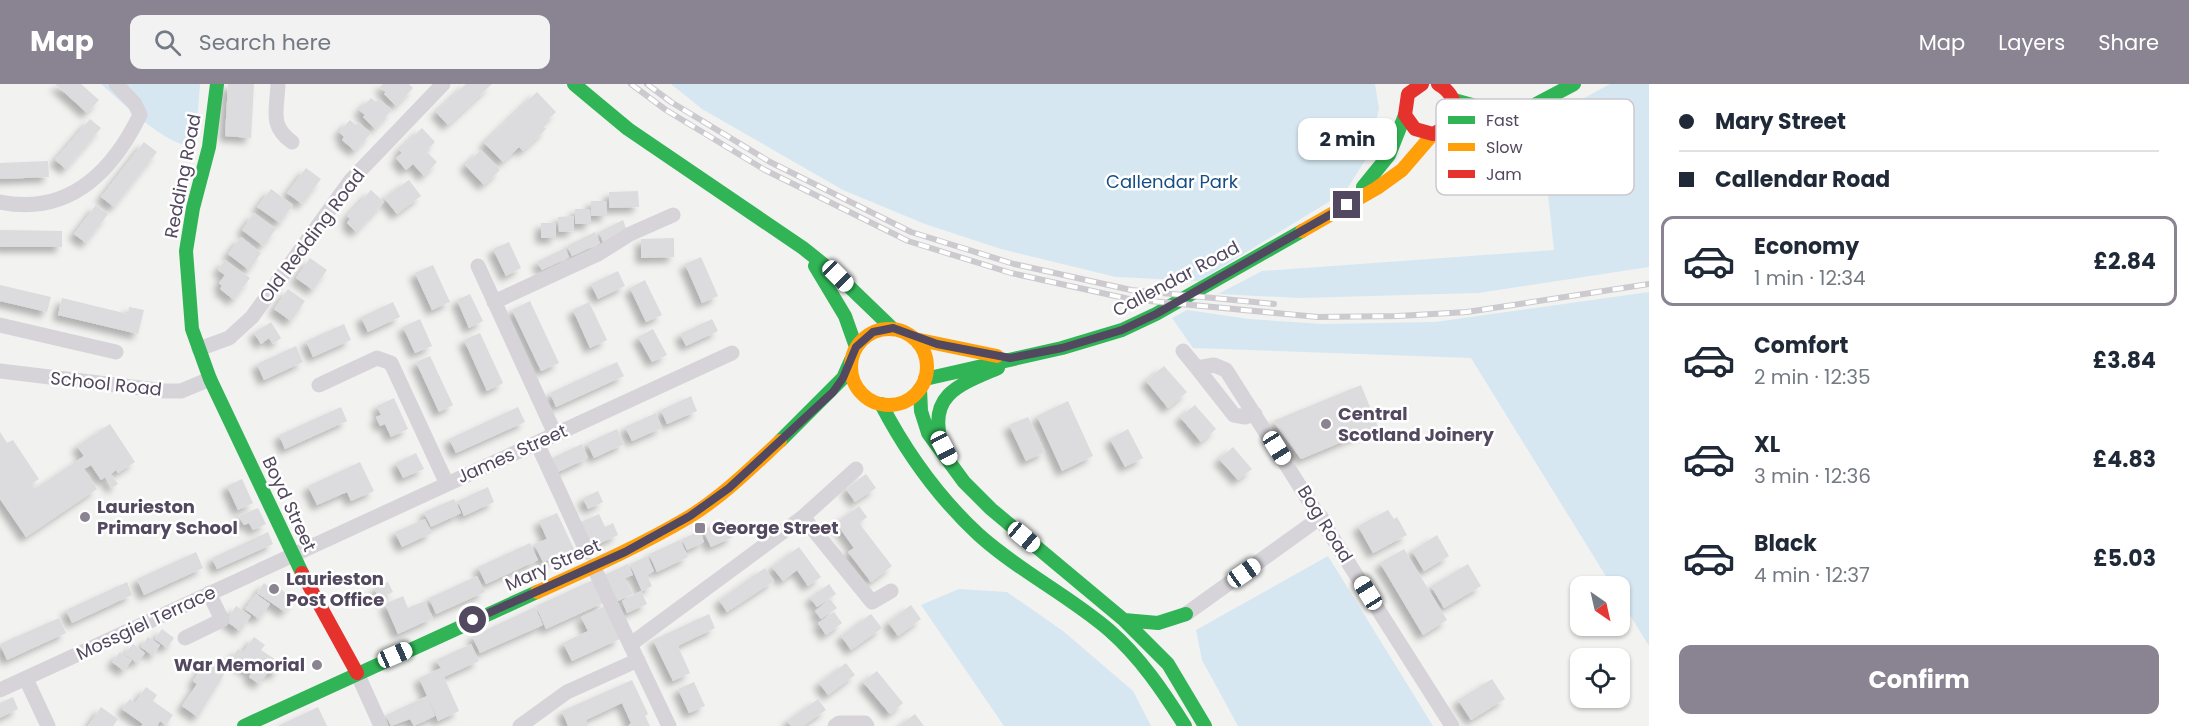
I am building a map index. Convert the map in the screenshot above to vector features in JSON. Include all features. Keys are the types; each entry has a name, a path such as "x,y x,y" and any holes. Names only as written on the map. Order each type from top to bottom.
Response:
{"main road":[{"name":"Redding Road","path":"210,379 199,349 190,310 186,251 193,208 209,147 217,84"},
{"path":"574,84 628,129 803,248 838,276 893,328 915,339 926,358 921,411 964,482 991,509 1124,620 1168,664 1205,726"},
{"path":"1438,84 1446,88 1453,99"},
{"path":"1546,99 1574,84"},
{"name":"Callendar Road","path":"1347,205 1389,155 1405,115 1405,100 1415,86"},
{"path":"1405,115 1418,132 1436,132"},
{"name":"Callendar Road","path":"923,384 1010,358 1095,339 1139,322 1347,205 1402,170 1436,135"},
{"path":"803,248 845,316 853,353 853,380 867,399 881,404 903,403 923,384"},
{"path":"853,353 873,332 893,328"},
{"name":"Callendar Road","path":"915,339 1010,358"},
{"name":"Mary Street","path":"244,726 590,559 665,530 711,501 816,408 843,378 853,353"},
{"path":"934,435 936,417 944,397 977,377 1033,353"},
{"name":"Boyd Street","path":"210,379 292,556 357,673"},
{"name":"Mary Street","path":"816,408 853,397 867,399"},
{"path":"881,404 905,447 964,520 1003,553 1109,630 1153,675 1185,726"},
{"path":"1124,620 1158,623 1186,614"},
{"path":"1168,664 1171,638 1186,614"}],"street":[{"path":"0,202 41,204 67,196 100,176 124,147 140,115 135,104 116,84"},
{"path":"278,84 276,125 280,133 292,142"},
{"name":"Old Redding Road","path":"199,349 229,338 252,317 351,180 443,84"},
{"path":"494,302 597,254 630,234 674,214"},
{"path":"478,266 555,434"},
{"name":"School Road","path":"0,326 116,352"},
{"path":"1183,351 1234,415 1245,417 1255,414"},
{"name":"James Street","path":"292,556 732,354"},
{"path":"320,385 377,358 391,363 447,483"},
{"name":"Bog Road","path":"1197,368 1214,365 1226,370 1452,726"},
{"name":"School Road","path":"0,371 165,391 181,391 210,379"},
{"path":"537,443 669,726"},
{"path":"631,644 803,517 856,469"},
{"path":"803,517 872,602 891,591"},
{"path":"1186,614 1321,517"},
{"name":"Mossgiel Terrace","path":"0,690 292,556"},
{"path":"184,638 222,620 209,593"},
{"path":"520,726 567,692 638,660"},
{"path":"357,673 381,726"},
{"path":"26,679 48,726"},
{"path":"835,726 839,723 865,723 867,726"}],"green space":[{"path":"101,84 200,84 195,147 183,145 158,131"},
{"name":"Callendar Park","path":"671,84 1375,84 1379,109 1368,156 1345,192 1199,281 1116,277 1001,249 925,224 843,190 702,109"},
{"path":"1610,84 1649,84 1649,267 1478,293 1299,298 1218,294 1262,271 1554,250 1548,195 1634,195 1634,99 1582,99"},
{"path":"1649,292 1649,646 1630,615 1630,576 1606,576 1471,358 1193,348 1172,318 1187,310 1249,319 1323,324 1435,322"},
{"path":"1328,556 1433,726 1238,726 1202,660 1196,630"},
{"path":"959,589 1007,592 1063,631 1133,691 1151,726 1004,726 921,605"}],"building":[{"path":"55,84 81,84 99,100 87,113"},
{"path":"228,84 254,84 251,138 225,136"},
{"path":"383,84 409,84 413,88 396,106 384,94 386,92 380,87"},
{"path":"466,84 492,84 448,125 436,112"},
{"path":"537,92 556,112 542,125 546,129 523,151 519,147 503,162 484,143"},
{"path":"371,98 376,102 379,99 392,110 375,129 359,110"},
{"path":"90,119 101,128 66,169 55,160"},
{"path":"350,120 356,125 358,122 371,133 355,151 342,140 344,137 339,132"},
{"path":"422,128 435,142 426,151 437,162 424,176 413,164 406,170 396,158 402,153 399,150"},
{"path":"144,142 157,152 114,207 101,197"},
{"path":"481,150 500,170 484,185 465,165"},
{"path":"48,161 49,177 0,179 0,163"},
{"path":"306,168 321,179 302,204 287,193"},
{"path":"409,180 421,196 397,214 384,198"},
{"path":"271,189 293,205 280,223 257,207"},
{"path":"371,190 384,202 356,232 347,223 350,219 347,216"},
{"path":"638,191 639,207 609,208 609,192"},
{"path":"591,201 606,201 607,216 591,216"},
{"path":"96,205 108,214 86,243 74,234"},
{"path":"575,209 590,209 591,224 575,224"},
{"path":"254,213 276,229 263,246 242,230"},
{"path":"574,216 574,231 559,232 558,217"},
{"path":"623,220 627,231 603,242 599,232"},
{"path":"541,223 556,223 556,238 541,238"},
{"path":"0,230 62,231 62,247 0,247"},
{"path":"595,232 600,243 572,256 567,246"},
{"path":"241,237 261,253 249,270 228,254"},
{"path":"674,238 674,257 641,258 641,239"},
{"path":"509,242 521,268 506,276 493,249"},
{"path":"565,248 569,257 542,270 537,262"},
{"path":"701,257 718,296 702,303 685,264"},
{"path":"310,258 327,270 313,290 296,278"},
{"path":"225,260 250,278 234,300 220,289 222,286 219,283 225,275 218,270"},
{"path":"433,265 450,302 432,310 415,273"},
{"path":"618,271 625,286 598,299 591,284"},
{"path":"645,280 662,315 646,322 630,288"},
{"path":"0,285 51,297 47,312 0,301"},
{"path":"288,289 305,301 291,321 274,309"},
{"path":"470,294 483,321 469,328 457,300"},
{"path":"62,298 128,314 129,307 144,310 138,334 58,315"},
{"path":"530,301 559,363 541,371 512,310"},
{"path":"393,302 400,317 368,332 361,317"},
{"path":"589,302 607,340 590,348 573,310"},
{"path":"420,319 432,346 415,353 403,327"},
{"path":"712,319 718,331 686,346 680,334"},
{"path":"271,322 281,338 273,344 269,338 261,344 254,333"},
{"path":"344,324 351,340 313,357 306,341"},
{"path":"653,329 667,355 652,362 638,337"},
{"path":"480,333 503,383 487,391 464,340"},
{"path":"296,346 303,362 264,380 257,364"},
{"path":"430,356 453,405 439,412 416,362"},
{"path":"617,362 624,376 556,407 550,393"},
{"path":"1164,366 1187,392 1168,408 1146,381"},
{"name":"Central Scotland Joinery","path":"1361,385 1378,427 1301,459 1273,421"},
{"path":"691,396 697,411 667,424 661,410"},
{"path":"394,398 408,429 391,437 385,424 380,426 376,417 381,415 377,406"},
{"path":"1068,401 1093,456 1062,471 1037,416"},
{"path":"1195,405 1216,429 1201,442 1180,417"},
{"path":"341,407 347,421 285,449 279,435"},
{"path":"518,407 525,422 456,453 449,439"},
{"path":"656,413 662,428 632,441 625,427"},
{"path":"1028,417 1045,452 1026,461 1009,425"},
{"path":"110,424 135,462 118,473 116,470 111,474 118,484 112,488 105,477 101,480 91,465 84,469 97,489 26,537 0,499 0,432 7,443 13,440 39,479 31,484 35,489 84,456 77,446"},
{"path":"617,429 624,444 594,458 587,443"},
{"path":"1128,429 1143,458 1125,467 1110,439"},
{"path":"582,444 588,458 558,472 552,458"},
{"path":"1233,447 1252,469 1238,480 1219,459"},
{"path":"416,453 424,469 403,478 396,463"},
{"path":"360,462 374,491 351,501 347,492 317,505 308,486"},
{"path":"866,474 876,488 855,502 846,489"},
{"path":"242,479 253,503 238,510 227,486"},
{"path":"488,487 494,502 464,516 458,501"},
{"path":"598,491 603,502 588,509 583,498"},
{"path":"454,499 461,513 431,527 424,512"},
{"path":"859,506 867,517 859,523 892,566 871,582 848,552 854,548 836,523"},
{"path":"258,508 266,524 253,530 249,523 244,525 239,516"},
{"path":"1388,510 1394,519 1397,517 1407,535 1373,553 1358,526"},
{"path":"557,513 575,551 543,562 534,544 547,539 539,521"},
{"path":"599,514 605,527 613,523 618,535 590,548 579,523"},
{"path":"425,519 432,533 402,547 395,532"},
{"path":"726,520 733,537 711,547 703,530"},
{"path":"700,531 704,542 687,550 682,539"},
{"path":"268,532 273,544 217,569 212,558"},
{"path":"1437,535 1449,556 1424,571 1412,551"},
{"path":"680,540 688,557 657,572 649,554"},
{"path":"530,543 538,560 486,584 478,567"},
{"path":"799,547 821,577 808,586 797,570 783,581 772,567"},
{"path":"1404,549 1447,620 1423,635 1380,563"},
{"path":"196,552 203,568 144,595 137,579"},
{"path":"647,556 654,571 647,575 652,586 642,591 630,564"},
{"path":"628,564 633,575 625,578 633,594 616,602 604,575"},
{"path":"1468,564 1481,586 1444,608 1431,586"},
{"path":"765,568 774,581 727,612 719,600"},
{"path":"477,576 485,592 436,614 429,598"},
{"path":"595,579 605,602 546,629 536,606"},
{"path":"127,582 132,595 72,623 66,610"},
{"path":"388,582 393,592 379,598 374,588"},
{"path":"264,583 269,587 271,583 295,599 285,612 257,593"},
{"path":"829,584 836,594 817,607 810,598"},
{"path":"641,591 647,604 627,613 622,601"},
{"path":"256,594 270,604 259,619 245,609"},
{"path":"403,596 408,608 425,601 433,618 398,634 385,604"},
{"path":"830,599 837,608 821,619 815,611"},
{"path":"911,605 921,619 898,636 888,622"},
{"path":"236,606 251,616 240,631 226,621"},
{"path":"605,606 620,639 572,661 563,643 588,631 581,617"},
{"path":"535,607 543,625 480,653 472,636"},
{"path":"834,612 842,623 826,635 818,623"},
{"path":"709,614 715,628 678,646 690,673 673,681 653,640"},
{"path":"871,614 882,628 851,650 841,636"},
{"path":"59,618 66,633 7,660 0,644"},
{"path":"162,629 174,638 167,648 155,639"},
{"path":"148,637 160,645 153,656 141,647"},
{"path":"254,637 265,645 261,650 282,664 274,675 269,671 259,684 249,677 251,673 231,659 238,649 243,652"},
{"path":"133,644 145,653 137,663 125,654"},
{"path":"471,644 479,661 444,677 459,711 438,721 429,699 435,716 414,726 410,719 391,726 386,715 427,696 419,678 441,668 436,660"},
{"path":"120,652 132,660 124,671 112,662"},
{"path":"208,659 226,671 198,717 182,706 197,684 193,681"},
{"path":"846,663 855,675 828,695 819,683"},
{"path":"877,671 903,703 890,714 863,682"},
{"path":"1492,679 1505,699 1471,720 1458,700"},
{"path":"632,680 648,714 645,716 650,726 628,726 631,723 622,703 586,720 588,726 568,726 562,711"},
{"path":"694,682 705,706 689,713 678,689"},
{"path":"146,687 157,695 153,701 173,715 166,725 160,721 157,726 141,726 143,724 122,709 130,699 135,703"},
{"path":"13,697 18,709 0,718 0,703"},
{"path":"818,699 826,710 803,726 791,726 787,721"},
{"path":"101,707 118,719 113,726 88,726"},
{"path":"318,707 327,726 278,726"},
{"path":"915,714 924,726 899,726"}],"railway":[{"path":"631,84 666,110 765,170 908,241 1011,273 1129,299 1318,317 1398,316 1467,312 1649,284"},
{"path":"647,84 671,102 770,162 911,232 1014,264 1131,290 1274,304"}],"traffic: fast":[{"path":"217,84 209,147 193,208 186,251 192,329 210,379 302,573"},
{"path":"574,84 628,129 803,248 838,276 893,329"},
{"path":"1546,99 1574,84"},
{"path":"1363,187 1389,155 1405,115"},
{"path":"925,379 1062,348 1122,330 1156,314 1302,231"},
{"path":"815,266 845,316 856,347"},
{"path":"780,441 843,378 851,360"},
{"path":"941,441 938,425 939,412 944,401 960,386 998,368"},
{"path":"920,389 921,411 928,433 964,482 991,509 1124,620 1168,664 1205,726"},
{"path":"881,404 901,440 924,474 964,521 994,548 1077,605 1120,640 1150,675 1185,726"},
{"path":"244,726 537,592"},
{"path":"1124,620 1158,623 1186,614"}],"traffic: slow":[{"path":"1302,231 1377,188 1402,170 1433,134"},
{"path":"889,329 904,332 916,340 924,352 927,367 924,382 916,394 904,402 889,405 874,402 862,394 854,382 851,367 854,352 862,340 874,332 889,329"},
{"path":"915,339 997,356"},
{"path":"537,592 595,566 689,517 725,491 780,441"}],"traffic: jam":[{"path":"1422,84 1408,94 1405,115 1415,129 1433,134 1436,132"},
{"path":"1438,84 1452,99"},
{"path":"302,573 357,673"}],"place":[{"name":"Central Scotland Joinery","path":"1326,424"},
{"name":"Laurieston Primary School","path":"85,517"},
{"name":"George Street","path":"700,528"},
{"name":"Laurieston Post Office","path":"274,589"},
{"name":"War Memorial","path":"317,665"}],"route":[{"path":"473,620 625,552 690,516 711,501 729,488 833,392 843,378 856,347 864,337 873,332 893,328 915,339 1010,358 1062,348 1122,330 1156,314 1347,205"}]}
